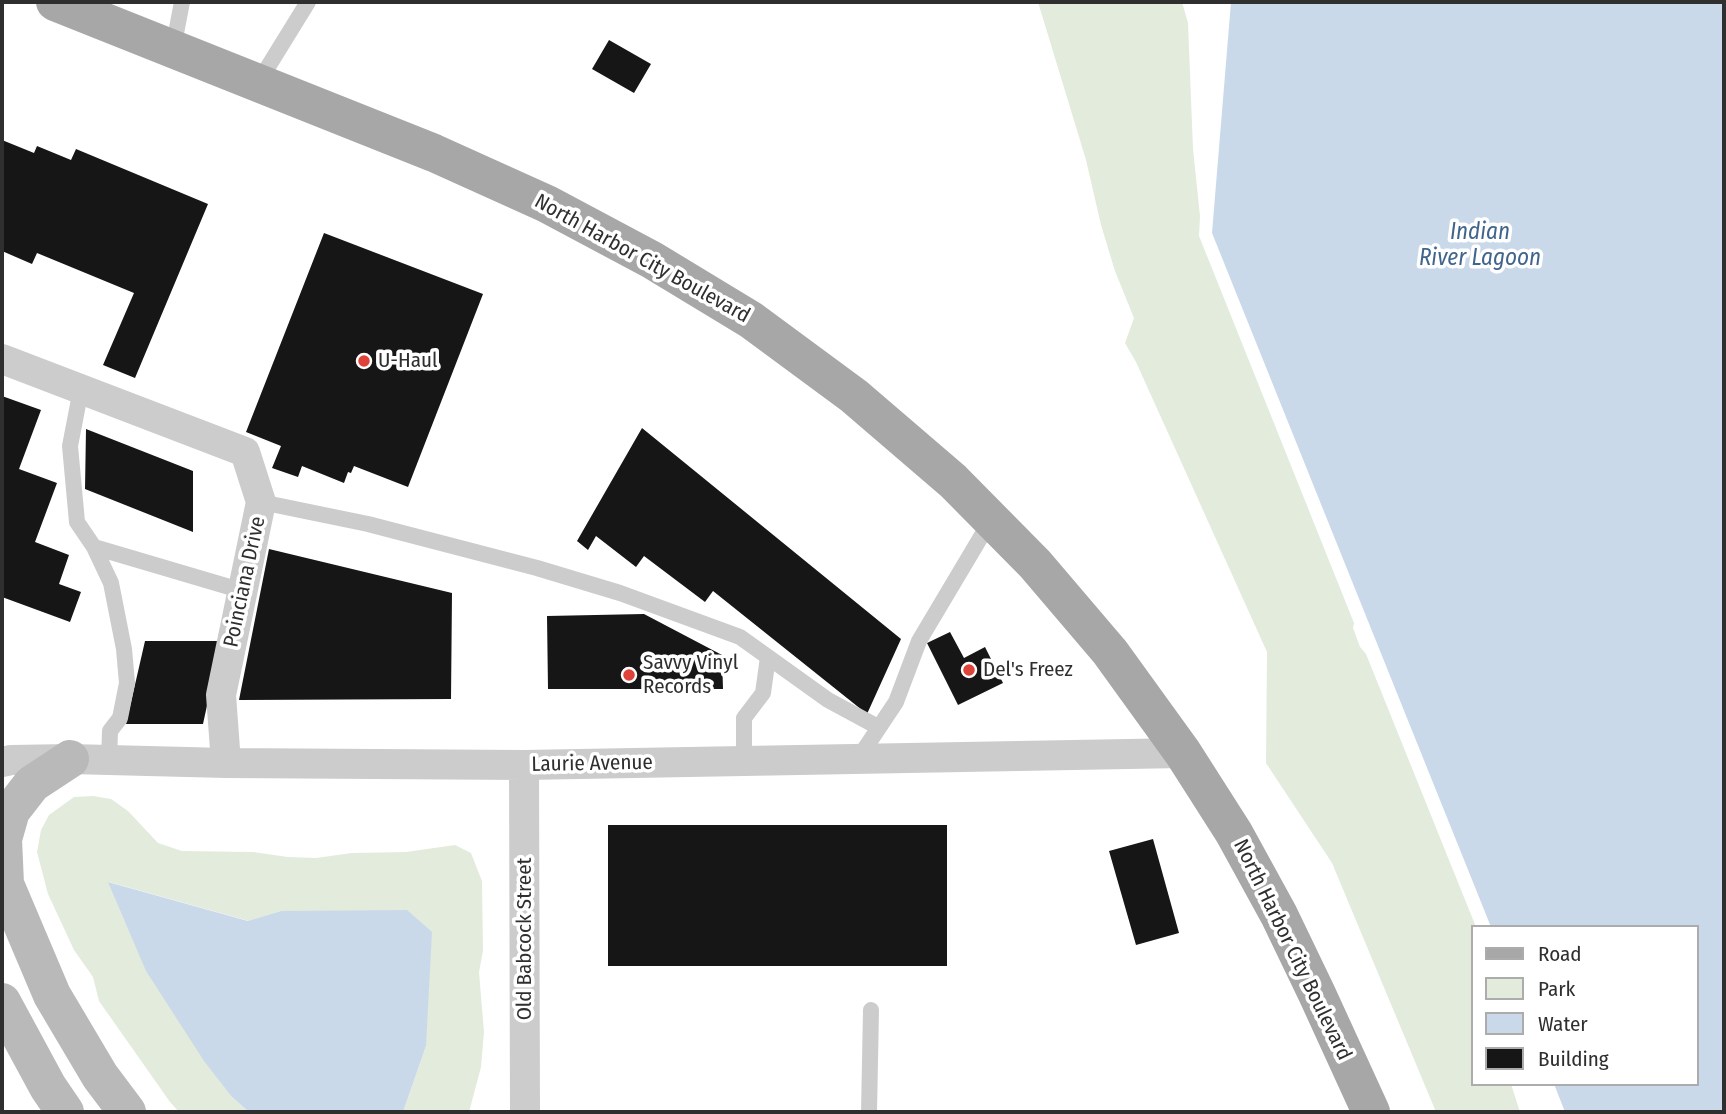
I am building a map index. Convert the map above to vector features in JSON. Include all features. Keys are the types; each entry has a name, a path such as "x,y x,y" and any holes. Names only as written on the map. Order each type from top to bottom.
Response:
{"main road":[{"name":"North Harbor City Boulevard","path":"55,2 434,153 547,204 652,260 751,320 854,396 953,481 1035,564 1110,652 1183,753 1234,833 1279,915 1371,1112"},
{"path":"70,759 32,784 11,811 3,839 3,880 52,995 100,1076 127,1112"},
{"path":"2,1002 48,1087 65,1112"}],"street":[{"name":"Poinciana Drive","path":"2,359 245,452 261,502 221,695 226,763"},
{"name":"Laurie Avenue","path":"2,762 70,759 524,765 1183,753"},
{"name":"Old Babcock Street","path":"524,765 525,1112"}],"lane":[{"path":"173,49 182,2"},
{"path":"258,83 308,2"},
{"path":"80,389 71,446 77,522 94,547 111,583 124,649 127,684 120,718 110,731 110,760"},
{"path":"261,502 368,524 537,568 620,593 740,637 828,700 878,727"},
{"path":"858,759 896,702 919,640 991,520"},
{"path":"94,547 243,591"},
{"path":"744,761 744,718 764,693 768,657"},
{"path":"869,1112 871,1010"}],"green space":[{"path":"1038,2 1182,2 1188,23 1199,236 1354,623 1353,628 1360,647 1366,654 1475,925 1470,925 1470,1086 1512,1086 1520,1112 1436,1112 1332,863 1266,763 1267,652 1125,343 1134,318 1115,271 1101,225 1086,160"},
{"path":"74,797 111,799 128,811 158,843 182,851 253,852 316,858 352,853 406,852 455,845 471,853 482,881 483,951 479,972 484,1032 481,1067 469,1112 403,1112 426,1046 281,911 249,921 109,882 232,1097 249,1112 179,1112 99,1001 93,977 74,950 48,894 37,852 41,830 49,815"}],"water":[{"name":"Indian River Lagoon","path":"1231,2 1724,2 1724,1112 1565,1112 1555,1086 1698,1086 1698,925 1490,925 1212,233"},
{"path":"108,882 248,921 281,911 407,910 432,932 426,1046 403,1112 249,1112 232,1097 204,1061 146,971"}],"building":[{"path":"609,40 651,64 634,93 592,69"},
{"path":"2,140 34,153 37,146 71,160 76,149 208,204 135,378 103,365 134,293 37,253 32,264 2,251"},
{"path":"324,233 483,294 408,487 354,466 351,473 348,472 344,483 302,466 298,477 272,468 281,446 246,432"},
{"path":"2,396 41,410 19,469 57,483 35,542 69,555 59,584 81,592 70,622 2,597"},
{"path":"642,428 901,639 867,714 713,591 705,602 644,556 636,567 596,536 588,550 577,541"},
{"path":"86,429 193,471 193,532 85,489"},
{"path":"269,549 452,593 451,699 239,700"},
{"path":"644,614 722,655 723,689 548,689 547,616"},
{"name":"Del's Freez","path":"950,632 964,658 985,647 1003,683 958,705 927,643"},
{"path":"145,641 221,641 203,724 126,724"},
{"path":"608,825 947,825 947,966 608,966"},
{"path":"1153,839 1179,933 1136,945 1109,851"}],"place":[{"name":"U-Haul","path":"364,361"},
{"name":"Del's Freez","path":"969,670"},
{"name":"Savvy Vinyl Records","path":"629,675"}]}
